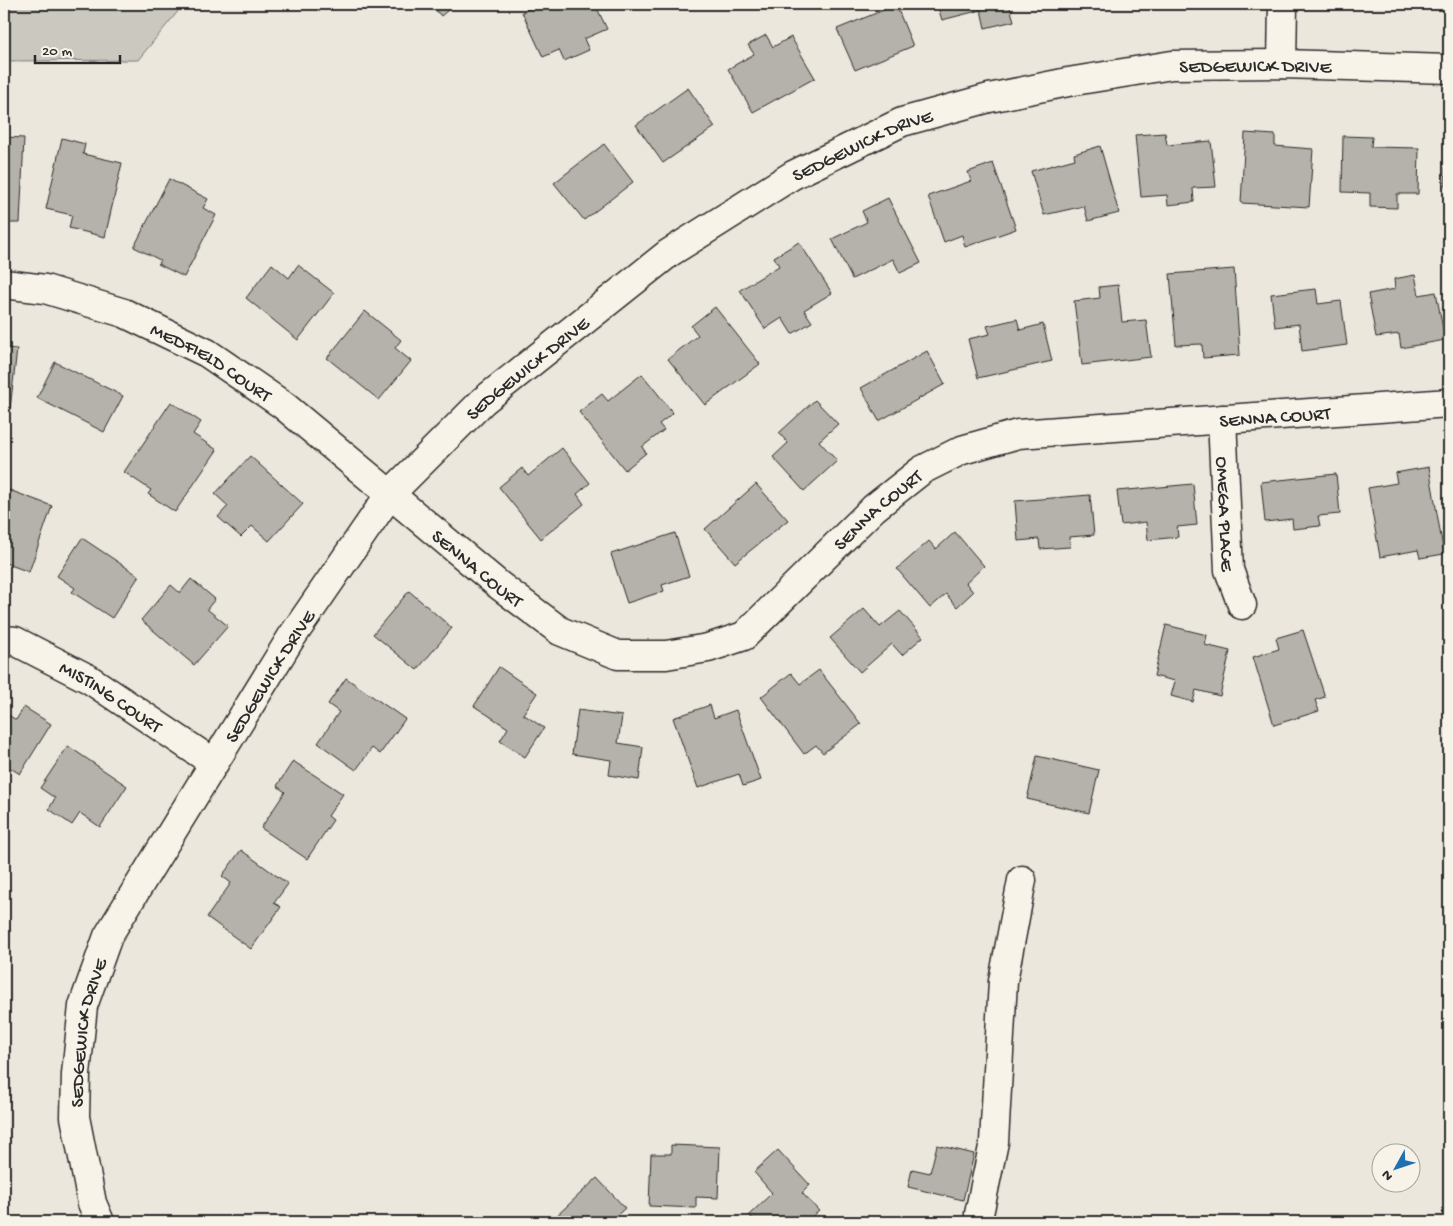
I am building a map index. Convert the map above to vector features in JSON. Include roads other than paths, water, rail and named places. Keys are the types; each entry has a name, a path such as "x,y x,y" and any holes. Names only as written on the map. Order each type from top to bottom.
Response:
{"street":[{"path":"1282,4 1282,64"},
{"name":"SEDGEWICK DRIVE","path":"100,1222 92,1203 75,1117 76,1074 84,1006 108,936 291,638 390,494 483,401 669,253 793,174 902,122 1006,94 1172,65 1282,64 1449,69"},
{"name":"MEDFIELD COURT","path":"4,284 46,289 124,313 207,353 283,405 390,494"},
{"name":"SENNA COURT","path":"390,494 560,631 618,655 666,655 708,648 744,636 874,508 922,470 962,450 1018,434 1449,403"},
{"name":"OMEGA PLACE","path":"1222,419 1229,570 1242,605"},
{"name":"MISTING COURT","path":"4,640 15,641 89,679 214,763"},
{"path":"979,1222 994,1142 1003,980 1022,880"}]}
